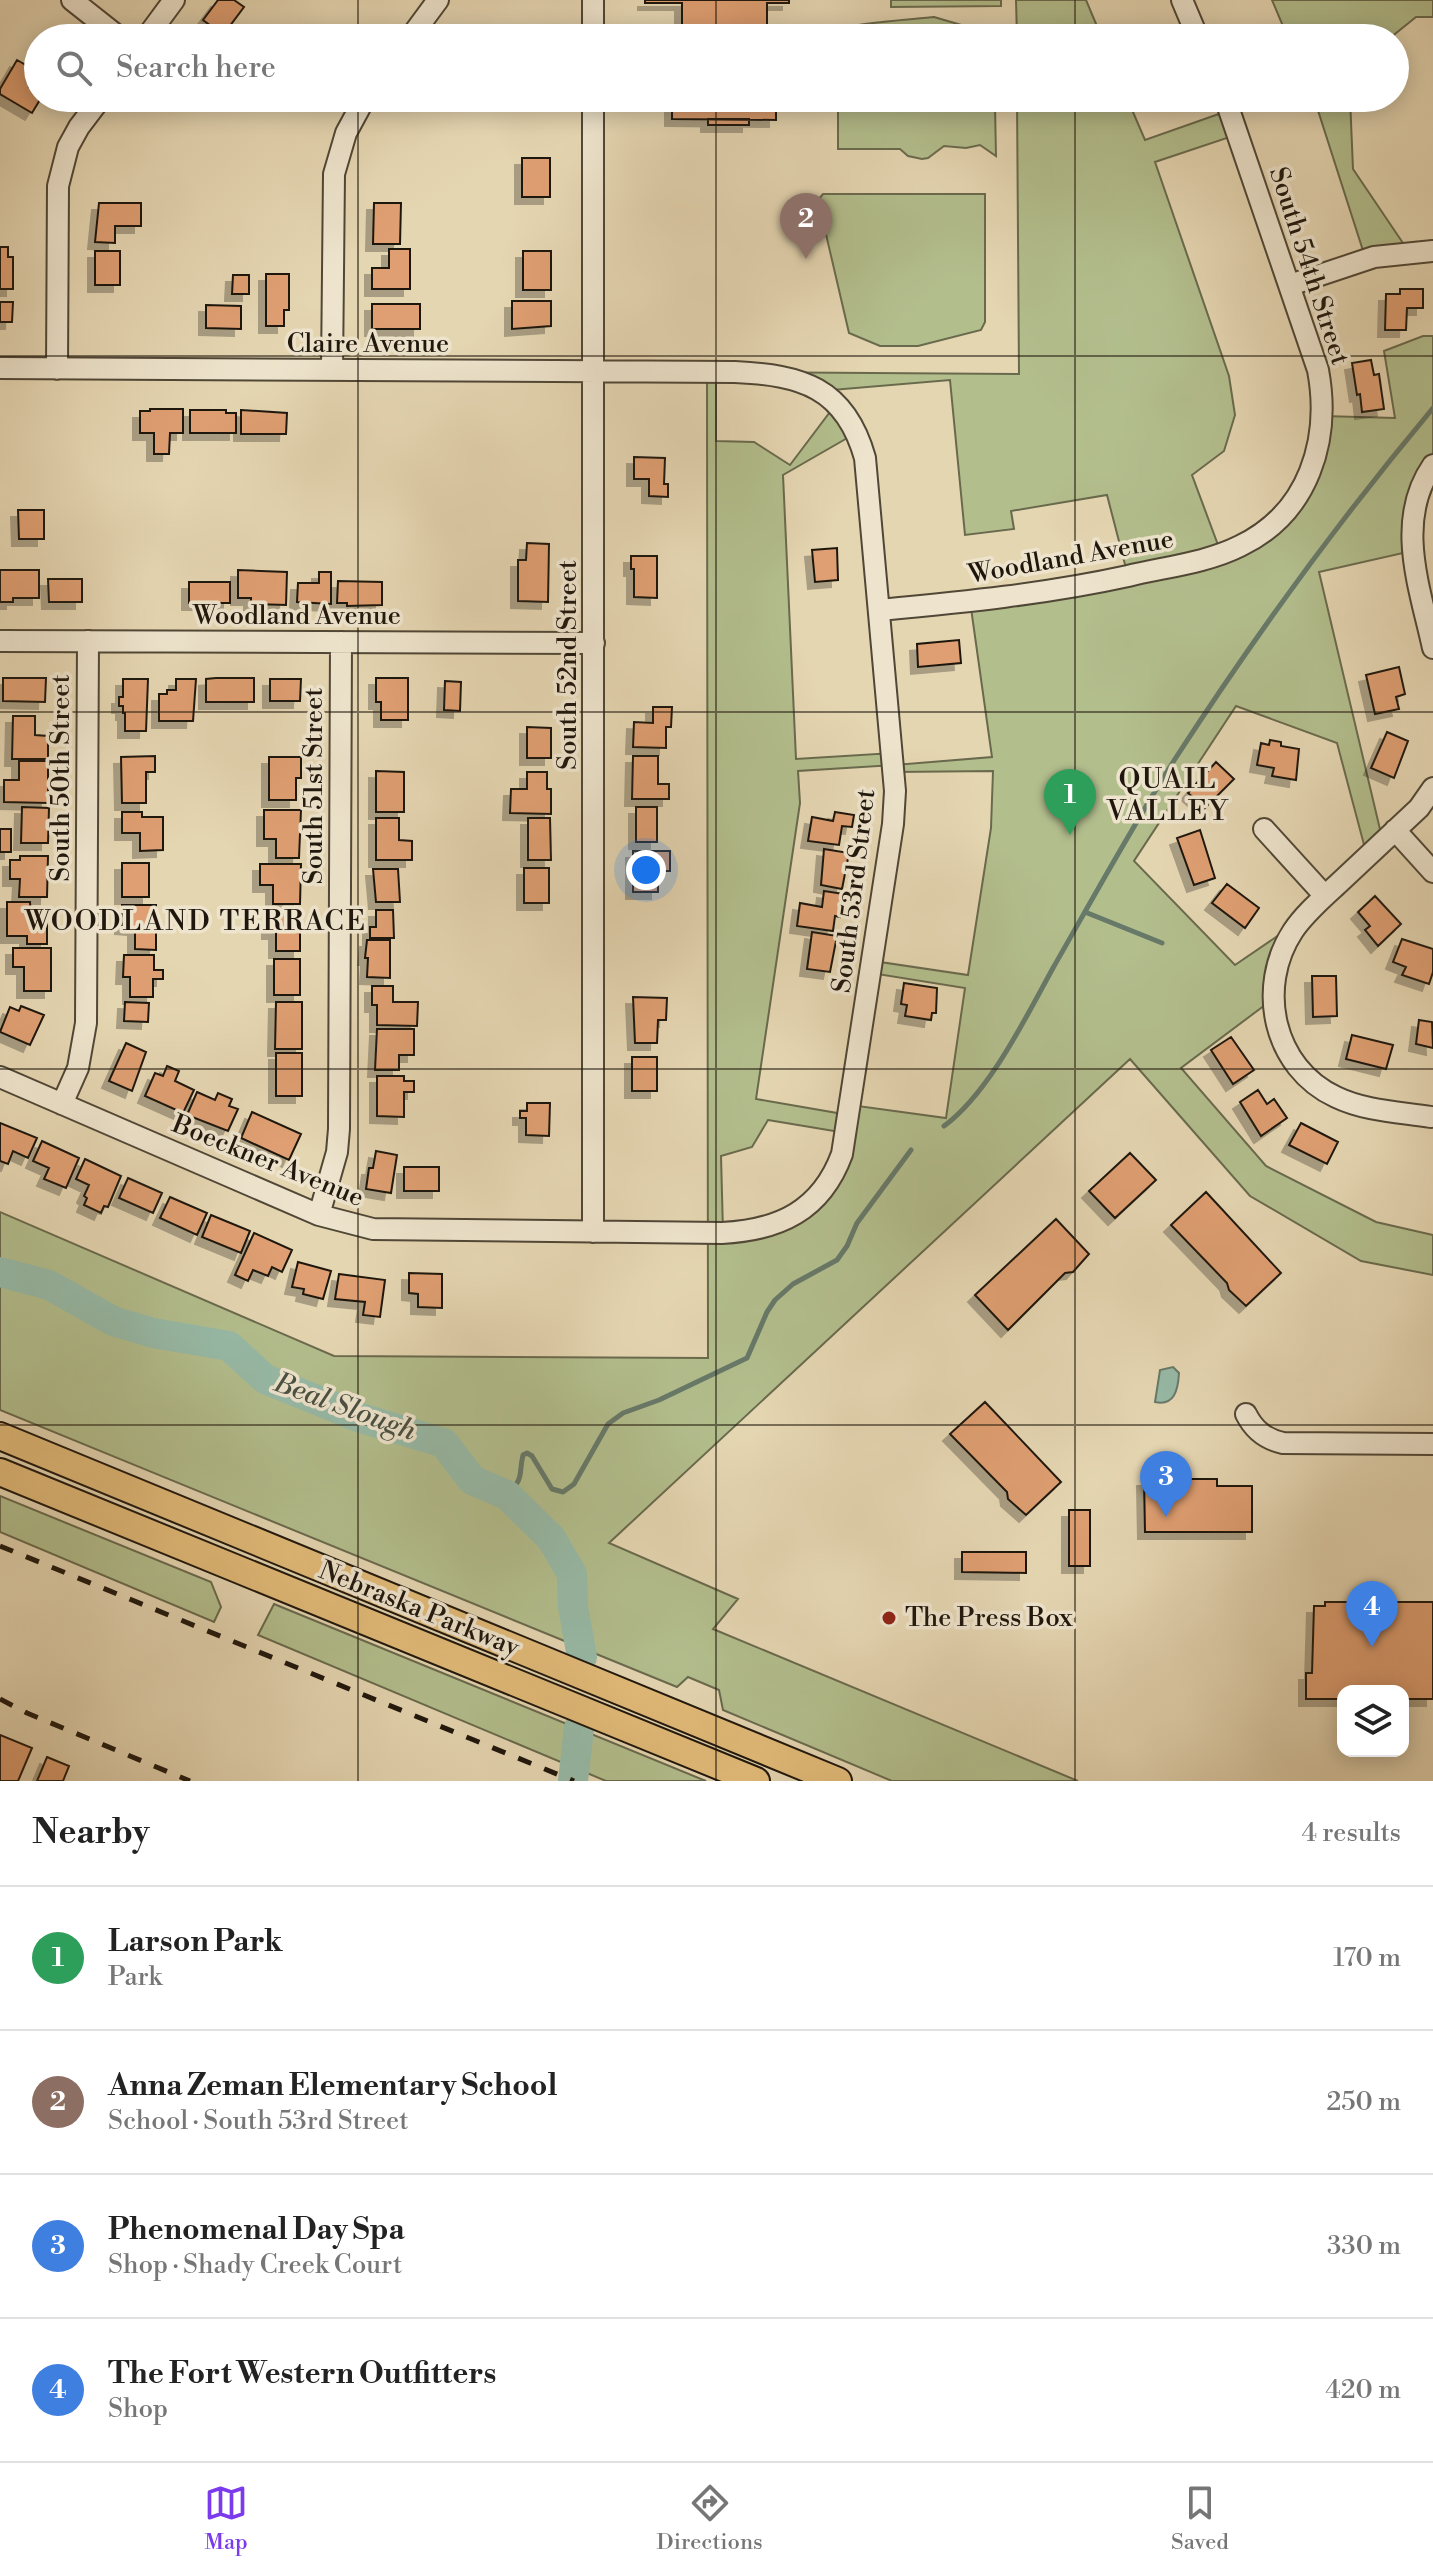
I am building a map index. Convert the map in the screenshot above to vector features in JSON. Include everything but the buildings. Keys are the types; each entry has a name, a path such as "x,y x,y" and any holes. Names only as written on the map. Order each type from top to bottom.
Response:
{"main road":[{"name":"Nebraska Parkway","path":"0,1436 838,1781"},
{"name":"Nebraska Parkway","path":"0,1472 756,1781"}],"street":[{"path":"72,0 102,24"},
{"path":"156,24 174,0"},
{"path":"420,24 438,0"},
{"path":"593,0 593,24"},
{"path":"1182,0 1192,24"},
{"path":"57,369 58,186 68,147 90,112"},
{"path":"332,370 334,174 346,133 357,112"},
{"name":"South 52nd Street","path":"593,112 593,1232"},
{"name":"South 54th Street","path":"1221,554 1242,545 1283,513 1305,483 1319,445 1323,416 1321,386 1290,285 1230,112"},
{"path":"1290,285 1374,257 1433,251"},
{"name":"Claire Avenue","path":"0,368 735,372"},
{"name":"South 53rd Street","path":"722,1233 758,1230 795,1215 825,1186 839,1163 844,1149 894,807 895,772 866,462 860,441 849,420 831,399 804,382 779,375 735,372"},
{"path":"1433,465 1418,494 1411,535 1413,558 1433,648"},
{"name":"Woodland Avenue","path":"880,610 1036,594 1221,554"},
{"name":"Woodland Avenue","path":"0,641 594,643"},
{"name":"South 50th Street","path":"62,1104 78,1068 86,1023 88,641"},
{"name":"South 51st Street","path":"319,1215 334,1168 339,1129 341,642"},
{"path":"1431,1117 1370,1108 1335,1097 1303,1073 1284,1045 1274,1014 1276,966 1294,929 1419,808 1433,788"},
{"path":"1264,829 1325,896"},
{"path":"1395,830 1433,872"},
{"name":"Boeckner Avenue","path":"0,1077 344,1224 385,1230 722,1233"},
{"path":"1246,1414 1257,1431 1283,1443 1433,1444"}],"shaded area":[{"path":"891,0 1001,0 1001,6 891,7"},
{"path":"1016,0 1086,0 1096,24 1017,24"},
{"path":"1272,0 1433,0 1433,17 1416,17 1407,24 1282,24"},
{"path":"934,17 958,24 866,24"},
{"path":"838,112 995,112 996,156 980,145 966,148 944,146 922,159 908,156 900,149 838,149"},
{"path":"1017,112 1133,112 1145,140 1231,112 1239,134 1155,162 1229,376 1235,415 1224,451 1192,475 1221,553 1283,513 1323,416 1395,418 1384,351 1423,336 1433,336 1433,465 1412,551 1319,572 1383,842 1367,856 1337,743 1236,706 1134,861 1235,965 1301,920 1273,999 1181,1068 1266,1166 1376,1222 1433,1235 1433,1275 1361,1261 1250,1196 1130,1059 609,1543 738,1599 713,1629 1078,1781 892,1781 723,1710 719,1690 688,1677 677,1687 0,1410 0,1212 334,1356 708,1358 707,372 716,372 716,441 754,442 790,465 836,404 856,433 783,475 796,759 893,753 895,765 992,757 970,601 1128,576 1107,495 1011,511 1014,529 965,535 950,380 820,391 735,372 1019,374","holes":["894,765 895,772 993,771 991,828 968,975 873,961 871,973 965,988 946,1118 851,1105 849,1115 756,1099 800,803 798,771","768,1120 846,1133 805,1207 723,1232 721,1156 752,1147"]},
{"path":"1318,112 1351,112 1353,169 1409,252 1366,260"},
{"path":"823,194 985,194 985,322 981,330 918,346 880,346 849,333 818,200"},
{"path":"1173,1367 1179,1373 1174,1396 1167,1402 1155,1402 1160,1370"},
{"path":"0,1496 211,1582 221,1607 214,1622 0,1532"},
{"path":"274,1604 706,1781 606,1781 258,1635"}],"waterway":[{"path":"944,1126 976,1094 1005,1053 1143,810 1236,668 1331,536 1433,408"},
{"path":"1085,912 1162,943"},
{"path":"507,1495 519,1480 523,1455 527,1453 532,1456 552,1489 563,1492 574,1484 608,1424 623,1413 659,1400 747,1358 775,1300 793,1284 837,1260 857,1223 911,1150"},
{"name":"Beal Slough","path":"0,1272 49,1285 113,1321 153,1333 229,1346 265,1379 361,1418 444,1443 472,1480 507,1495 551,1538 572,1574 573,1607 582,1657"},
{"name":"Beal Slough","path":"573,1781 579,1728"}],"railway":[{"path":"0,1546 574,1781"},
{"path":"0,1699 190,1781"}],"place":[{"name":"Anna Zeman Elementary School","path":"806,259"},
{"name":"Larson Park","path":"1070,835"},
{"name":"Phenomenal Day Spa","path":"1166,1517"},
{"name":"The Press Box","path":"889,1618"},
{"name":"The Fort Western Outfitters","path":"1372,1647"}],"district":[{"name":"QUAIL VALLEY","path":"1168,795"},
{"name":"WOODLAND TERRACE","path":"196,921"}]}
